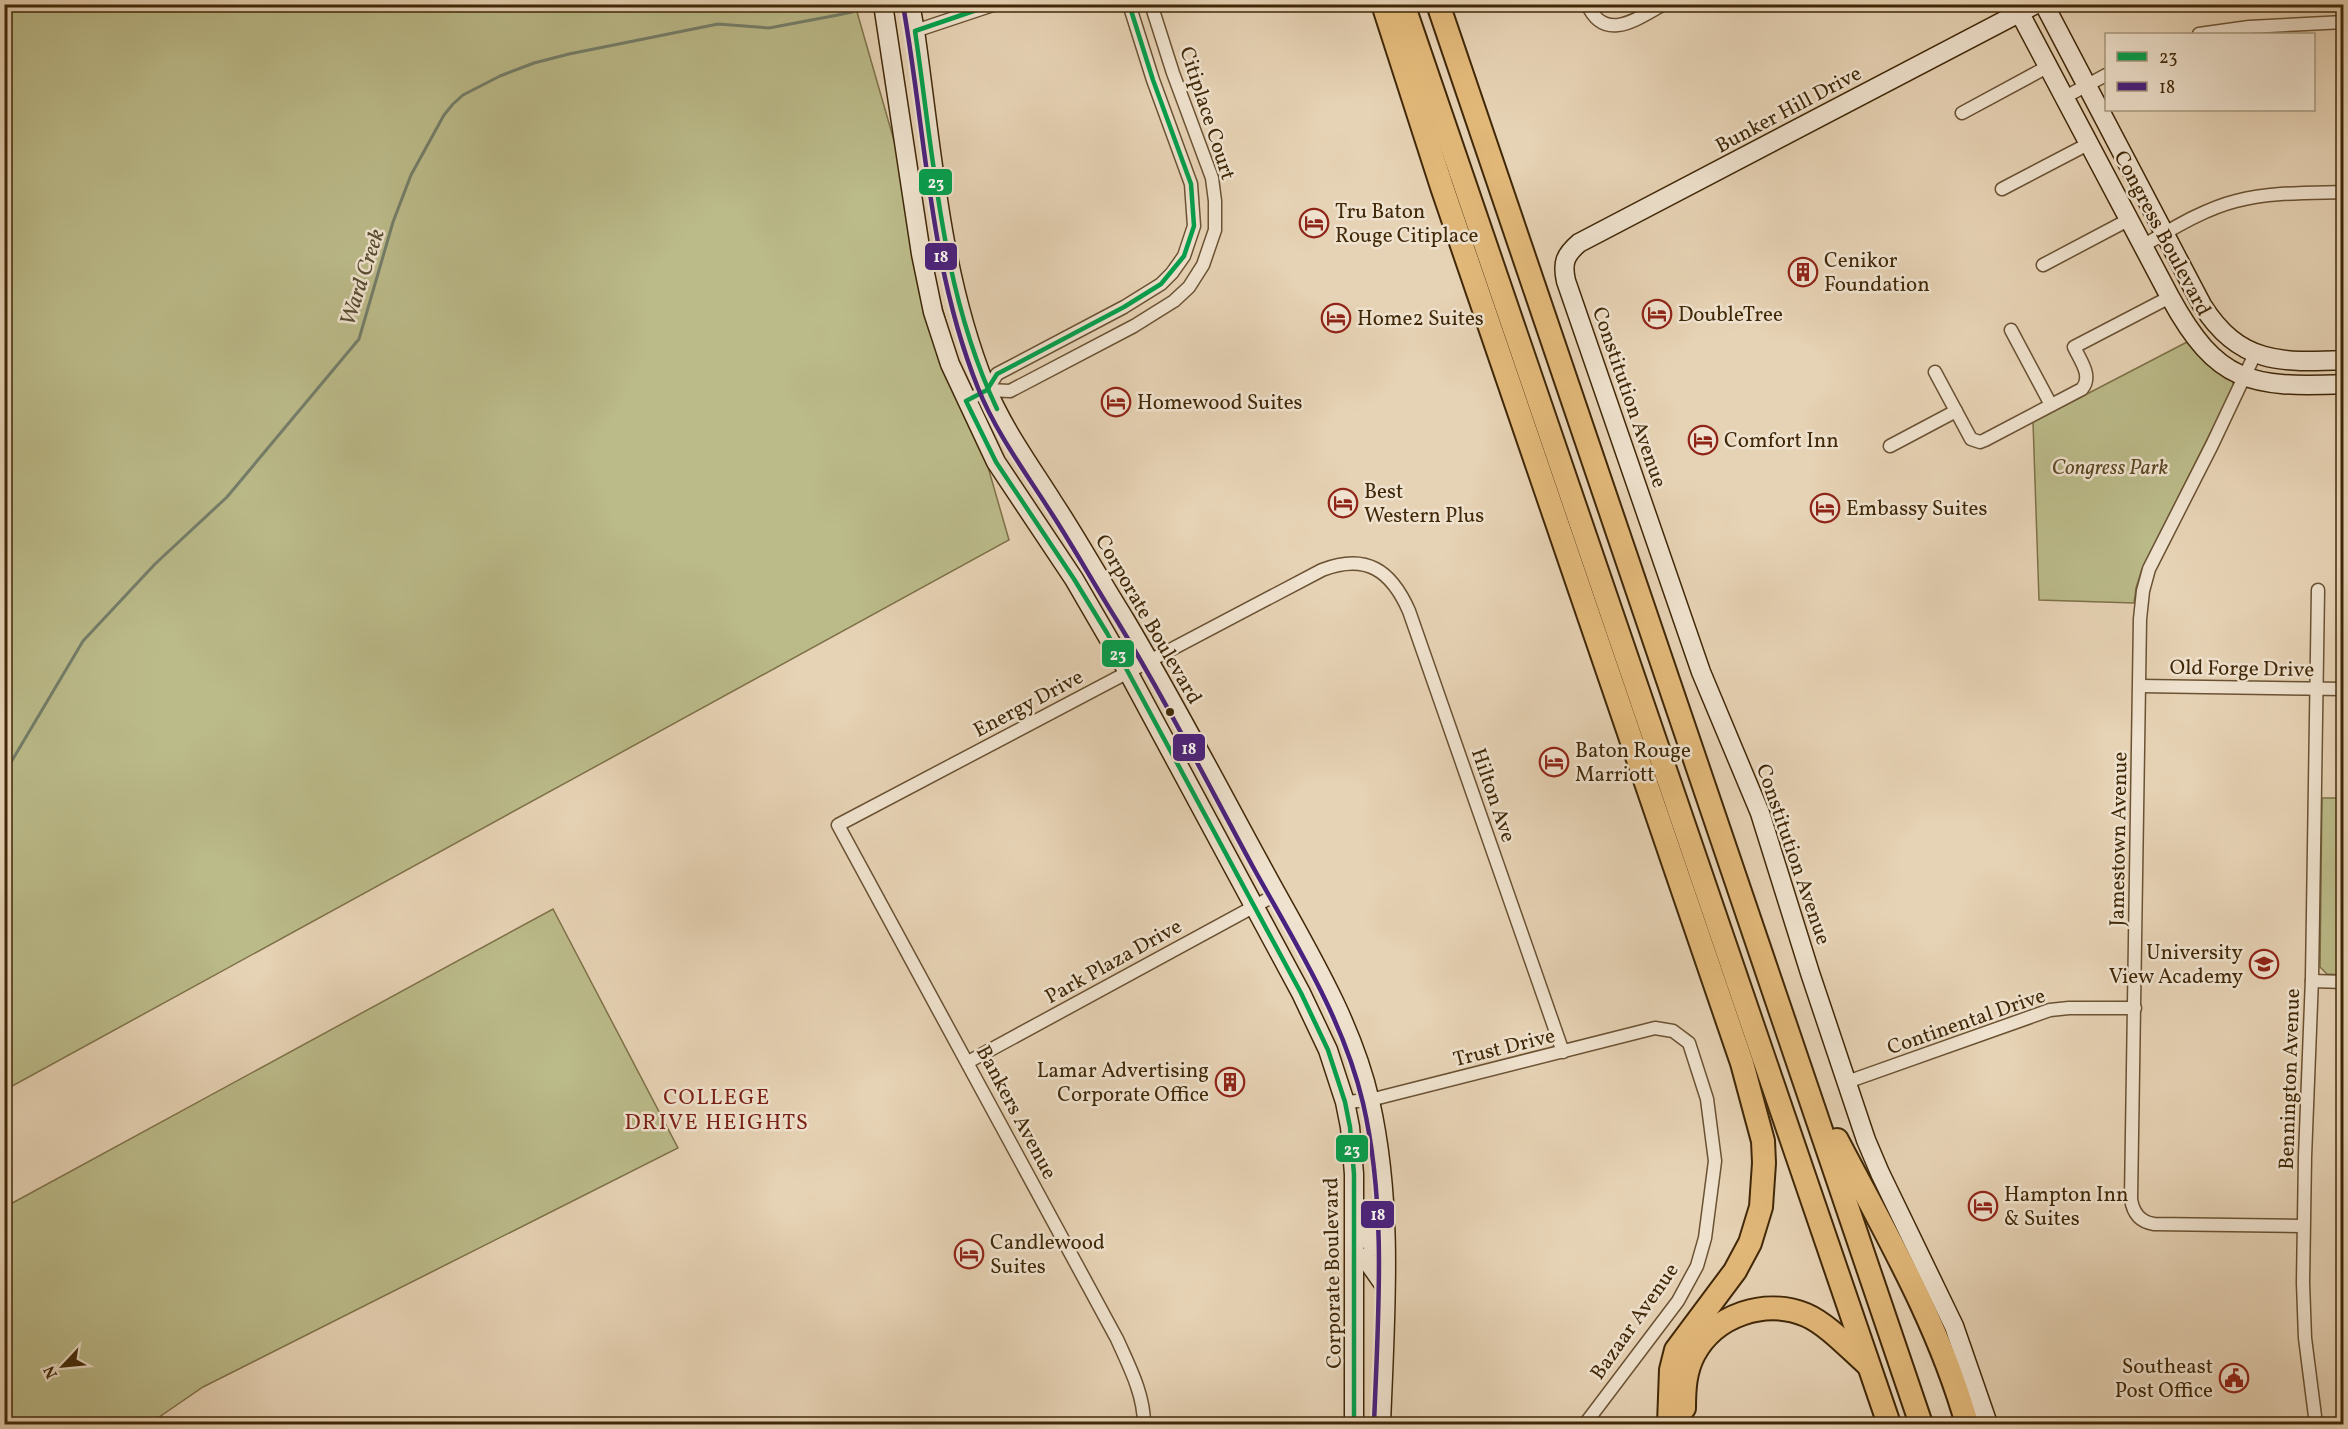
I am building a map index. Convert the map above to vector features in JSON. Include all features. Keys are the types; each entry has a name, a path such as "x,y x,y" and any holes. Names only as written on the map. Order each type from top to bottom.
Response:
{"highway":[{"path":"1383,4 1450,209 1742,1063 1763,1141 1764,1186 1756,1227 1735,1271 1676,1350 1671,1370 1676,1423"},
{"path":"1403,4 1886,1417"},
{"path":"1438,4 1918,1415"},
{"path":"1803,1075 1932,1325 1967,1425"},
{"path":"1676,1423 1687,1375 1699,1346 1721,1324 1752,1311 1785,1309 1808,1316 1868,1364"}],"street":[{"name":"Corporate Boulevard","path":"883,4 921,254 933,312 950,364 996,462 1074,579 1128,672 1301,993 1328,1050 1345,1102 1350,1127 1355,1255 1354,1425"},
{"path":"915,31 996,4"},
{"name":"Citiplace Court","path":"987,390 997,374 1161,285 1184,256 1194,226 1192,191 1129,4"},
{"name":"Citiplace Court","path":"966,401 987,390 1010,391 1174,301 1203,265 1215,230 1212,178 1173,73 1151,4"},
{"path":"1587,4 1598,21 1606,26 1617,26 1630,22 1664,4"},
{"name":"Congress Boulevard","path":"2044,4 2210,318 2235,343 2255,354 2284,361 2343,360"},
{"name":"Congress Boulevard","path":"2024,7 2065,97 2170,297 2198,343 2226,367 2245,377 2264,383 2295,386 2343,384"},
{"name":"Bunker Hill Drive","path":"1565,258 1580,243 2024,7"},
{"name":"Corporate Boulevard","path":"910,8 955,292 969,344 987,390 1021,454 1055,504 1149,660 1335,1004 1360,1066 1370,1100 1383,1169 1385,1286 1381,1425"},
{"path":"2206,33 2249,27 2343,22"},
{"path":"1962,112 2049,66"},
{"path":"1153,80 1173,73"},
{"path":"2065,97 2105,76"},
{"path":"2002,189 2090,143"},
{"path":"1192,191 1213,188"},
{"path":"2144,246 2165,233 2234,202 2280,194 2343,192"},
{"path":"2043,265 2130,219"},
{"name":"Constitution Avenue","path":"1565,258 1563,268 1566,281 1701,672 1761,813 1812,981 1847,1082 1880,1173 1954,1326 1988,1425"},
{"path":"1176,268 1194,279"},
{"path":"1935,372 1971,439 1980,442 2085,385 2086,375 2074,347 2170,297"},
{"path":"1087,326 1097,345"},
{"path":"2011,330 2051,405"},
{"name":"Jamestown Avenue","path":"2255,354 2146,576 2141,601 2131,1199 2138,1218 2154,1224 2303,1226"},
{"path":"1890,446 1956,411"},
{"name":"Energy Drive","path":"838,825 1322,570 1337,565 1368,566"},
{"name":"Hilton Ave","path":"1368,566 1384,573 1394,582 1409,611 1563,1052"},
{"name":"Bennington Avenue","path":"2316,1425 2304,1317 2303,1226 2312,981 2318,590"},
{"name":"Old Forge Drive","path":"2140,686 2343,689"},
{"path":"1192,790 1215,802 1225,799"},
{"name":"Bankers Avenue","path":"838,825 1117,1340 1135,1379 1144,1411 1144,1425"},
{"name":"Park Plaza Drive","path":"968,1062 1277,894"},
{"path":"2312,981 2343,982"},
{"name":"Continental Drive","path":"1847,1082 2050,1010 2135,1008"},
{"name":"Trust Drive","path":"1345,1102 1370,1100 1654,1028 1673,1031"},
{"name":"Bazaar Avenue","path":"1585,1425 1678,1301 1697,1266 1705,1238 1715,1161 1707,1099 1689,1043 1673,1031"},
{"path":"1328,1050 1345,1066 1360,1066"},
{"path":"1354,1195 1368,1240 1374,1246 1385,1247"},
{"path":"1355,1255 1366,1259 1385,1286"},
{"path":"1355,1361 1383,1371"}],"green space":[{"path":"51,4 855,5 1009,540 5,1090 5,9"},
{"name":"Congress Park","path":"2189,341 2233,379 2233,388 2142,569 2134,603 2039,600 2033,422"},
{"path":"2322,798 2343,798 2343,975 2327,974 2320,967"},
{"path":"553,909 678,1148 203,1387 149,1424 5,1424 5,1207"}],"waterway":[{"name":"Ward Creek","path":"4,774 83,641 155,564 227,497 359,339 393,222 411,175 444,115 463,95 500,76 534,63 569,54 718,24 769,28 852,12 863,4"}],"transit line":[{"name":"23","path":"994,4 915,31 951,271 978,364 997,409"},
{"name":"23","path":"1129,4 1153,80 1191,184 1194,226 1184,256 1161,284 1124,307 997,374 987,390 966,401 996,462 1107,633 1301,993 1328,1050 1345,1102 1350,1127 1354,1174 1354,1424"},
{"name":"18","path":"903,5 939,247 962,342 985,405 1002,437 1134,649 1169,711 1316,982 1343,1041 1354,1072 1371,1142 1378,1222 1379,1303 1374,1424"}],"place":[{"name":"Tru Baton Rouge Citiplace","path":"1314,223"},
{"name":"Cenikor Foundation","path":"1803,272"},
{"name":"DoubleTree","path":"1657,314"},
{"name":"Home2 Suites","path":"1336,318"},
{"name":"Homewood Suites","path":"1116,402"},
{"name":"Comfort Inn","path":"1703,440"},
{"name":"Best Western Plus","path":"1343,503"},
{"name":"Embassy Suites","path":"1825,508"},
{"name":"Baton Rouge Marriott","path":"1554,762"},
{"name":"University View Academy","path":"2264,964"},
{"name":"Lamar Advertising Corporate Office","path":"1230,1082"},
{"name":"Hampton Inn & Suites","path":"1983,1206"},
{"name":"Candlewood Suites","path":"969,1254"},
{"name":"Southeast Post Office","path":"2234,1378"}],"district":[{"name":"COLLEGE DRIVE HEIGHTS","path":"717,1108"}]}
